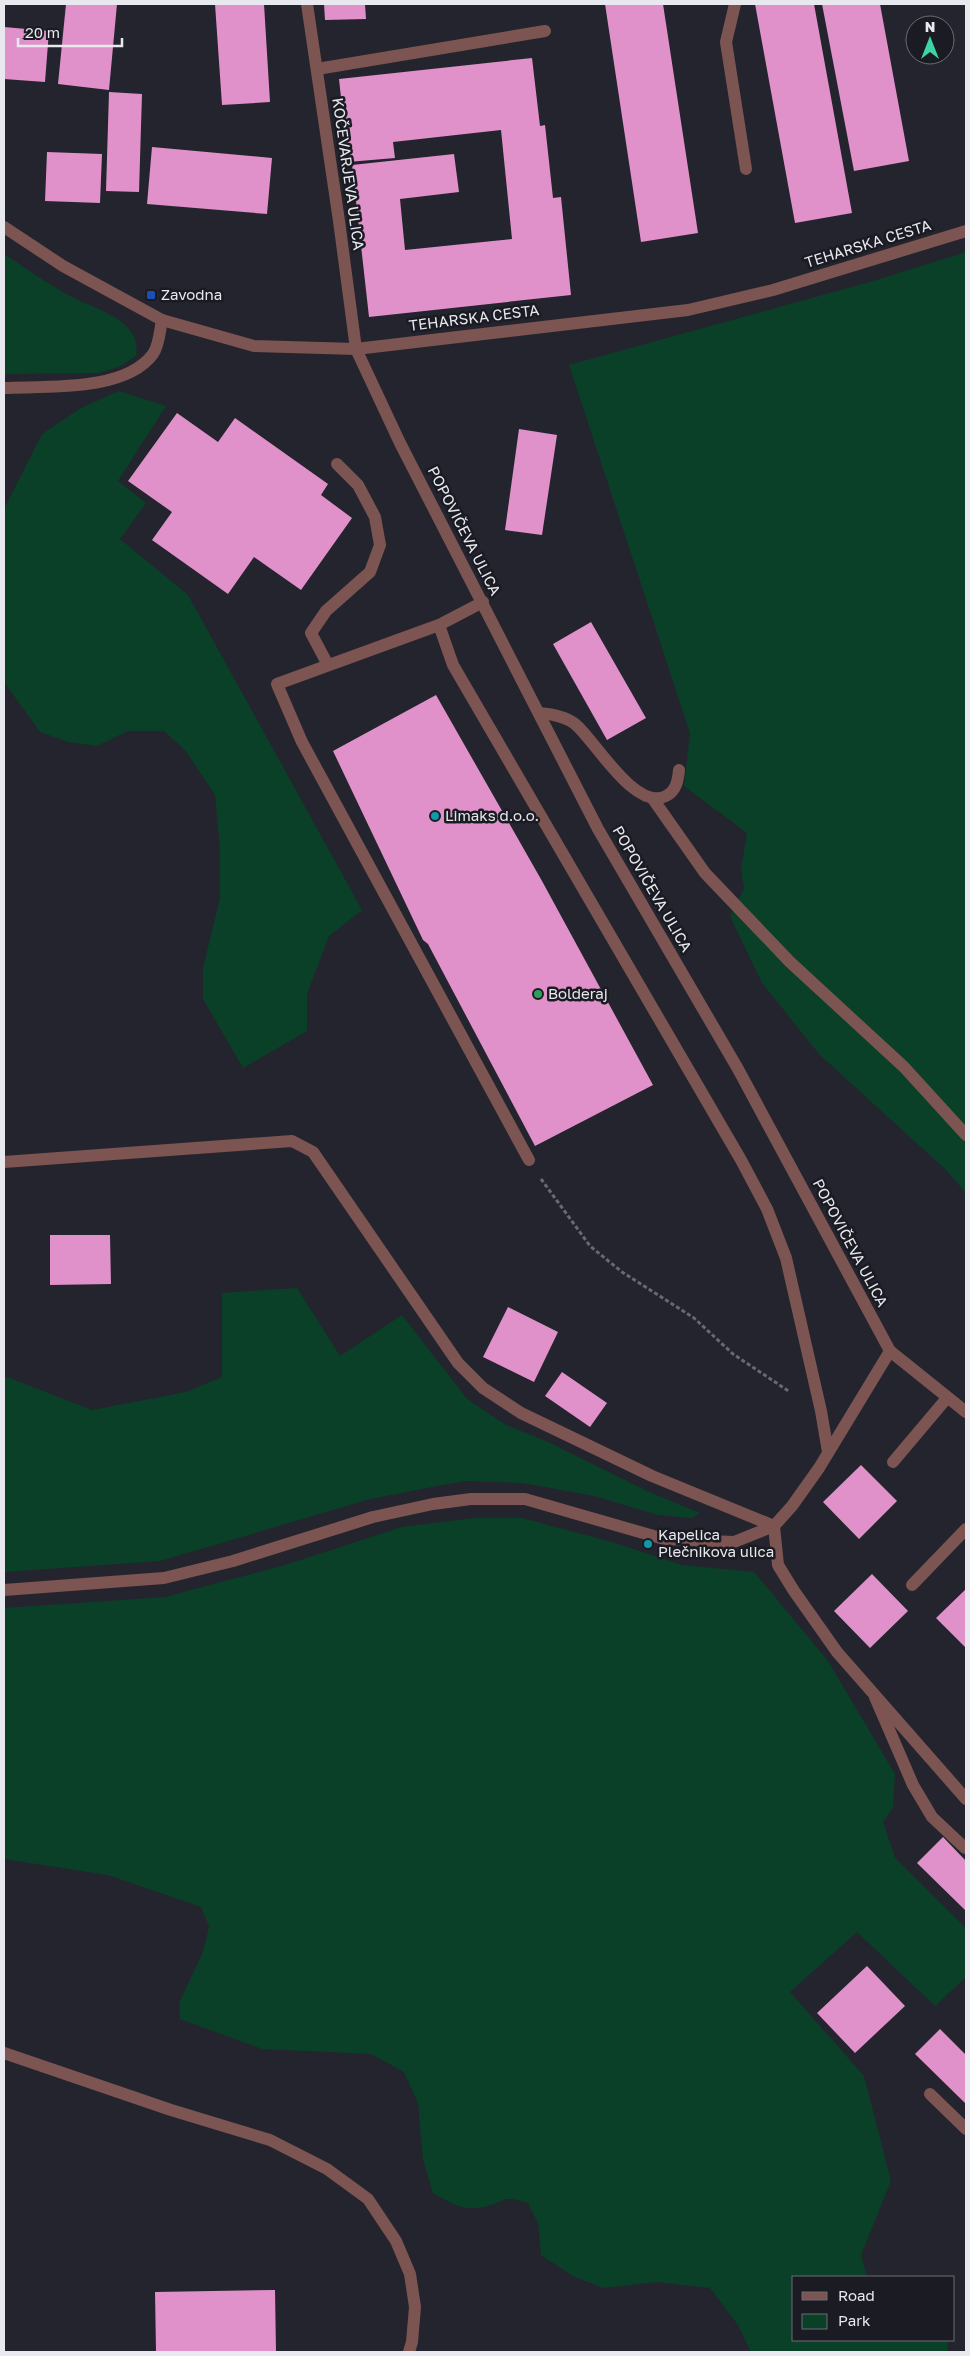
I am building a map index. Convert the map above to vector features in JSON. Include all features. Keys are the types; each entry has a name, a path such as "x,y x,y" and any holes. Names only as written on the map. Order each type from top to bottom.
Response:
{"street":[{"name":"KOČEVARJEVA ULICA","path":"307,4 340,221 356,349"},
{"path":"735,4 726,42 746,169"},
{"path":"317,69 545,31"},
{"name":"TEHARSKA CESTA","path":"4,227 63,266 162,320 254,346 356,349 688,310 773,290 966,231"},
{"path":"4,388 73,384 115,379 141,367 155,352 162,320"},
{"name":"POPOVIČEVA ULICA","path":"356,349 400,443 598,829 738,1069 890,1351 966,1412"},
{"path":"328,665 311,633 326,612 370,572 380,545 375,517 371,509 358,486 337,464"},
{"path":"483,602 439,625 277,684 302,742 529,1160"},
{"path":"439,625 453,665 741,1160 767,1208 786,1258 821,1411 828,1452"},
{"path":"539,713 556,715 575,724 612,769 653,799 705,873 790,962 904,1067 966,1135"},
{"path":"653,799 663,798 670,794 678,783 679,770"},
{"path":"4,1162 292,1142 313,1152 458,1364 483,1388 521,1413 652,1476 774,1526"},
{"path":"4,1590 164,1578 233,1561 373,1517 433,1504 471,1499 525,1499 664,1539 734,1542 774,1526 792,1506 828,1452 890,1351"},
{"path":"893,1462 947,1398"},
{"path":"774,1526 778,1565 794,1591 837,1652 966,1799"},
{"path":"912,1585 966,1530"},
{"path":"873,1692 913,1785 932,1817 965,1848"},
{"path":"4,2053 171,2110 270,2140 327,2169 368,2199 396,2241 410,2274 415,2307 412,2342 409,2352"},
{"path":"930,2094 966,2129"}],"path":[{"path":"529,1160 556,1202 590,1246 622,1272 694,1318 733,1354 764,1376 821,1411"}],"green space":[{"path":"966,252 966,1193 946,1170 819,1054 762,983 730,916 744,889 741,869 747,833 684,786 690,733 569,365 870,282"},
{"path":"4,254 60,290 124,324 132,333 136,343 136,356 119,367 98,373 4,374"},
{"path":"119,391 166,406 118,481 146,503 120,539 188,595 362,910 329,936 307,994 307,1031 243,1068 203,999 203,968 220,898 220,849 215,795 185,750 164,731 128,731 97,746 68,742 40,732 4,682 4,509 42,434 81,408"},
{"path":"297,1288 340,1356 402,1315 467,1399 506,1425 546,1441 647,1491 700,1513 692,1518 658,1515 594,1496 523,1483 464,1481 370,1499 160,1561 4,1572 4,1377 92,1410 186,1392 222,1377 222,1293"},
{"path":"474,1518 522,1518 615,1543 682,1565 754,1572 828,1661 895,1774 893,1808 883,1822 895,1858 966,1928 966,1977 935,2006 857,1932 790,1992 864,2076 891,2181 861,2255 867,2276 792,2276 792,2341 948,2341 947,2352 751,2352 738,2325 710,2288 657,2282 603,2288 573,2276 541,2255 538,2223 528,2203 508,2199 483,2207 470,2208 451,2203 433,2193 423,2160 418,2103 404,2072 371,2054 262,2049 180,2019 179,2003 203,1952 209,1927 201,1907 108,1875 4,1859 4,1608 165,1597 285,1565 402,1527"}],"building":[{"path":"66,4 117,4 109,90 58,84"},
{"path":"215,4 264,4 270,102 222,105"},
{"path":"324,4 365,4 366,19 325,20"},
{"path":"605,4 663,4 698,233 641,242"},
{"path":"755,4 814,4 852,213 795,223"},
{"path":"822,4 880,4 909,161 854,171"},
{"path":"4,27 49,31 45,82 4,79"},
{"path":"532,58 540,126 545,125 553,198 561,197 571,295 369,317 352,165 454,154 459,192 400,199 405,250 512,239 501,130 393,142 395,158 348,162 339,79"},
{"path":"109,92 142,94 139,192 106,191"},
{"path":"152,147 272,158 267,214 147,204"},
{"path":"47,152 102,154 100,203 45,201"},
{"path":"177,413 218,442 235,418 328,484 321,495 352,518 301,590 254,557 228,594 152,540 172,512 128,481"},
{"path":"519,429 557,435 542,535 505,530"},
{"path":"591,622 646,718 607,740 553,644"},
{"path":"436,695 542,881 653,1085 535,1146 428,944 423,940 333,751"},
{"path":"50,1235 110,1235 111,1284 50,1285"},
{"path":"508,1307 558,1332 534,1382 483,1357"},
{"path":"562,1372 607,1403 590,1427 545,1396"},
{"path":"861,1465 897,1501 859,1539 823,1502"},
{"path":"872,1574 908,1611 870,1648 834,1611"},
{"path":"966,1589 966,1648 936,1618"},
{"path":"943,1837 966,1861 966,1911 917,1863"},
{"path":"867,1966 905,2006 855,2053 817,2013"},
{"path":"940,2029 966,2055 966,2104 915,2054"},
{"path":"275,2290 276,2352 156,2352 155,2292"}],"place":[{"name":"Zavodna","path":"151,295"},
{"name":"Limaks d.o.o.","path":"435,816"},
{"name":"Bolderaj","path":"538,994"},
{"name":"Kapelica Plečnikova ulica","path":"648,1544"}]}
